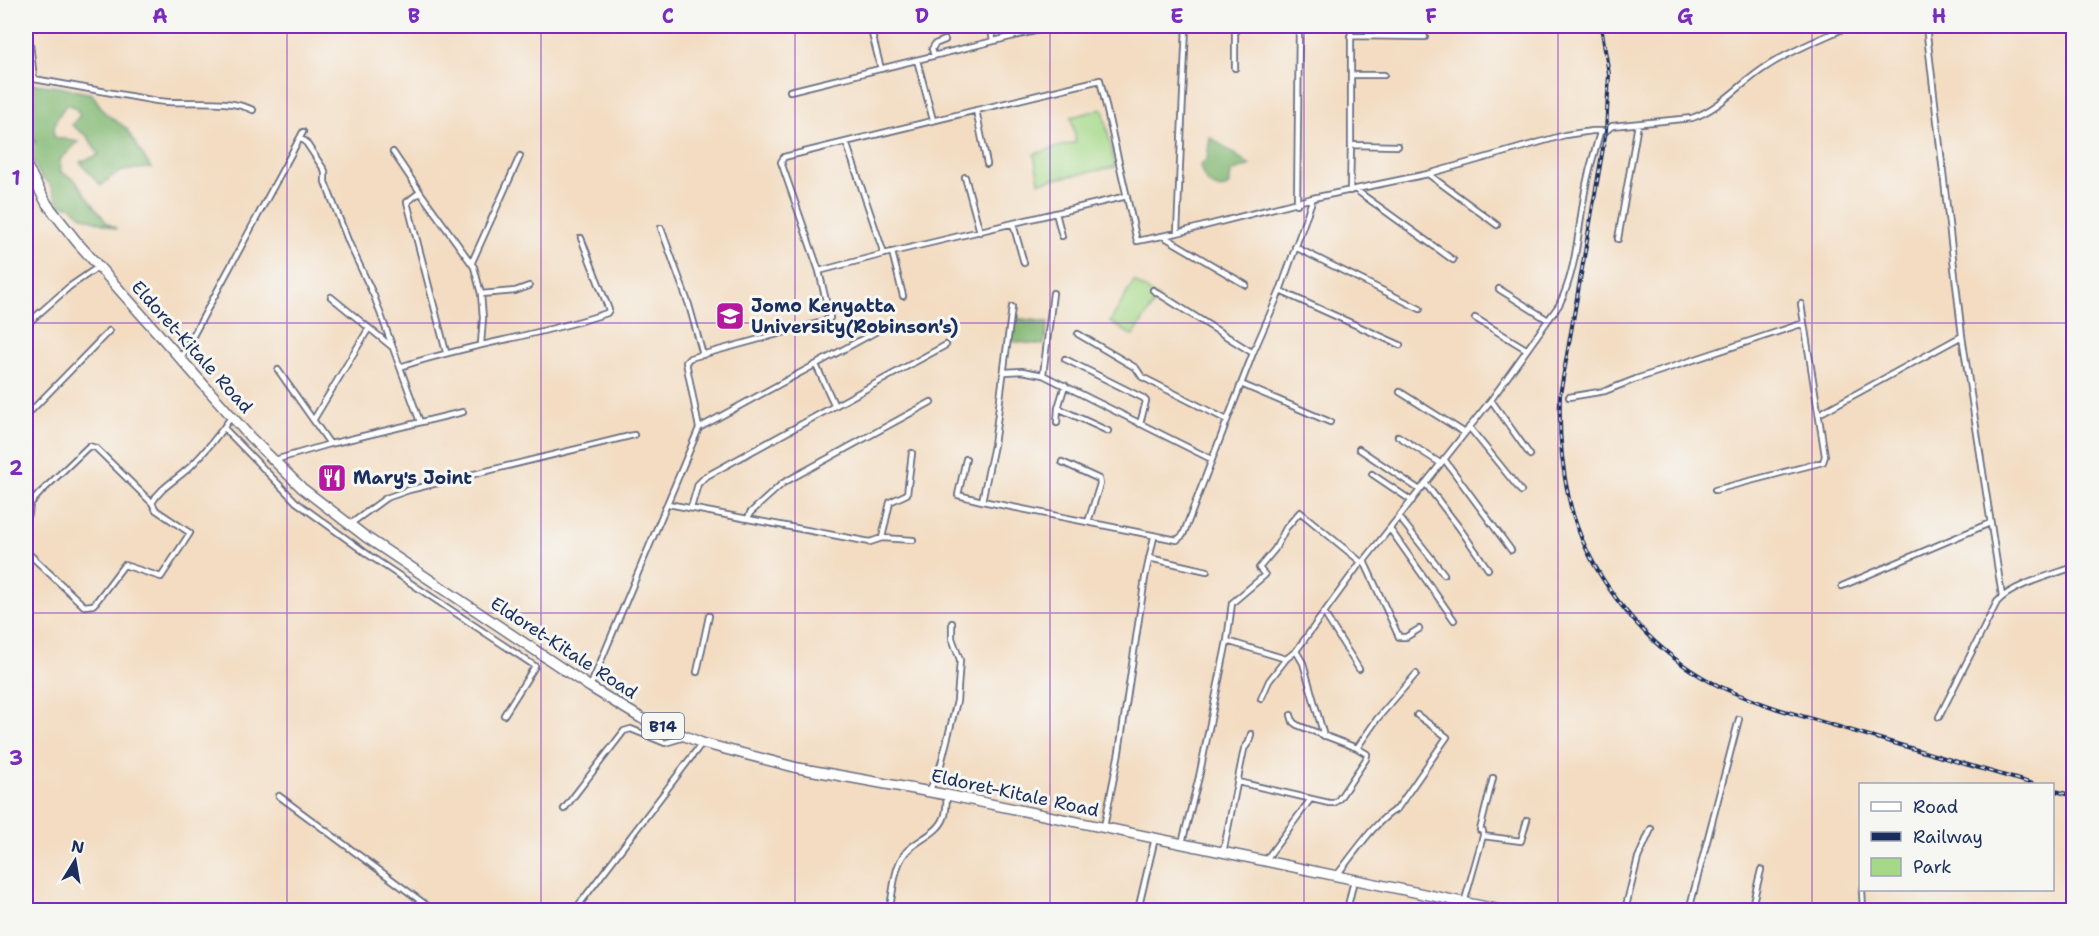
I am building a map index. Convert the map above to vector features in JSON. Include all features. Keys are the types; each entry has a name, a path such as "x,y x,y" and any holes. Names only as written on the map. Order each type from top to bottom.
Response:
{"highway":[{"name":"Eldoret-Kitale Road","path":"26,165 47,204 99,266 273,461 322,506 590,687 641,718 702,743 798,768 947,795 1501,910"}],"street":[{"path":"28,26 34,79"},
{"path":"870,26 881,69"},
{"path":"990,26 993,40"},
{"path":"790,91 1055,26"},
{"path":"1178,233 1186,26"},
{"path":"1235,26 1235,68"},
{"path":"1298,204 1299,26"},
{"path":"1350,191 1351,26"},
{"path":"590,687 699,428 686,362 690,358 765,339 830,318 819,271 781,162 784,157 1100,80 1137,241 1298,204 1313,198 1428,174 1565,135 1606,131 1612,126 1692,118 1746,84 1770,64 1849,26"},
{"path":"1926,26 1962,336 2002,596"},
{"path":"1350,36 1425,37"},
{"path":"934,56 932,49 935,44 945,40"},
{"path":"916,60 933,120"},
{"path":"1351,75 1384,75"},
{"path":"26,80 34,79 176,104 235,103 254,110"},
{"path":"976,110 987,165"},
{"path":"1618,239 1638,124"},
{"path":"181,358 303,132"},
{"path":"1261,699 1269,681 1286,659 1296,651 1362,562 1390,530 1491,400 1568,288 1585,189 1600,132"},
{"path":"300,139 304,141 325,171 325,182 349,243 374,296 420,422"},
{"path":"846,142 884,254"},
{"path":"1352,145 1398,146"},
{"path":"393,152 472,261 481,294 483,318 481,344"},
{"path":"472,261 520,156"},
{"path":"1428,174 1497,225"},
{"path":"965,177 980,232"},
{"path":"1356,190 1453,260"},
{"path":"420,192 407,202 446,352"},
{"path":"819,271 1127,196"},
{"path":"966,459 958,495 1175,541 1183,535 1253,353 1280,291 1313,198"},
{"path":"1056,213 1062,236"},
{"path":"1013,224 1024,263"},
{"path":"661,228 689,305 703,355"},
{"path":"1162,236 1246,285"},
{"path":"400,367 446,352 607,313 609,310 581,238"},
{"path":"1295,246 1420,309"},
{"path":"892,252 903,296"},
{"path":"26,325 69,286 99,266"},
{"path":"481,294 515,291 529,286"},
{"path":"1499,289 1548,320"},
{"path":"1153,290 1253,353"},
{"path":"1280,291 1400,345"},
{"path":"1043,375 1053,293"},
{"path":"331,297 392,347"},
{"path":"1715,490 1821,464 1825,456 1801,304"},
{"path":"982,501 994,445 1012,307"},
{"path":"1476,318 1527,350"},
{"path":"1569,397 1605,391 1636,378 1804,323"},
{"path":"699,428 890,324"},
{"path":"314,419 369,328"},
{"path":"26,416 109,331"},
{"path":"1078,334 1136,368 1143,377 1227,420"},
{"path":"1819,414 1962,336"},
{"path":"691,508 698,484 705,477 834,404 946,345"},
{"path":"1065,359 1143,398 1146,401 1140,424"},
{"path":"816,365 834,404"},
{"path":"278,370 330,444"},
{"path":"1005,372 1022,371 1043,375 1211,459"},
{"path":"1241,384 1330,422"},
{"path":"1056,423 1065,385"},
{"path":"1400,392 1465,433"},
{"path":"1491,400 1530,455"},
{"path":"748,519 750,513 783,483 931,402"},
{"path":"1058,408 1107,431"},
{"path":"273,461 330,444 462,412"},
{"path":"152,503 160,492 193,465 232,416"},
{"path":"1469,427 1521,491"},
{"path":"224,428 296,502 370,556 535,666 504,716"},
{"path":"349,525 386,498 409,490 634,435"},
{"path":"1398,436 1442,461 1511,550"},
{"path":"26,517 30,504 88,446 96,448 152,503 156,510 190,532 161,577 124,565 93,605 84,606 78,603 26,551"},
{"path":"1359,448 1420,490"},
{"path":"882,538 890,502 907,494 912,453"},
{"path":"1062,462 1099,479 1100,484 1088,522"},
{"path":"1372,474 1412,501"},
{"path":"1425,483 1488,569"},
{"path":"668,504 870,542 882,538 913,540"},
{"path":"1182,843 1227,641 1232,603 1265,575 1259,567 1275,549 1286,528 1300,512 1362,562 1399,637 1406,637 1419,629"},
{"path":"1399,518 1444,574"},
{"path":"1842,586 1990,524"},
{"path":"1390,530 1454,620"},
{"path":"1104,827 1119,752 1154,537"},
{"path":"1149,558 1207,571"},
{"path":"1939,717 1988,618 2002,596 2073,567"},
{"path":"1324,613 1359,669"},
{"path":"697,672 709,616"},
{"path":"929,792 941,764 957,701 960,660 952,638 952,623"},
{"path":"1227,641 1286,659"},
{"path":"1296,651 1303,663 1324,736"},
{"path":"1357,748 1377,719 1416,674"},
{"path":"1238,782 1310,800 1334,803 1339,799 1367,754 1293,722 1291,715"},
{"path":"1336,876 1380,821 1397,809 1448,737 1417,715"},
{"path":"1689,910 1739,719"},
{"path":"564,809 624,731 631,729 665,743 687,737"},
{"path":"1223,853 1244,749 1250,742 1251,734"},
{"path":"575,910 702,743"},
{"path":"1464,903 1483,836 1483,831 1480,830 1493,778"},
{"path":"889,910 900,861 905,852 944,821 947,795"},
{"path":"279,796 433,910"},
{"path":"1265,861 1310,800"},
{"path":"1483,836 1521,841 1527,820"},
{"path":"1625,910 1638,858 1651,829"},
{"path":"1138,910 1155,838"},
{"path":"1751,910 1761,870"},
{"path":"1347,910 1354,880"},
{"path":"1862,891 1863,910"}],"green space":[{"path":"26,83 92,94 105,113 126,128 151,168 118,173 101,186 80,162 99,155 88,137 72,125 80,115 74,106 66,105 55,124 54,137 78,142 60,160 61,172 75,180 107,223 117,229 82,216 70,206 60,205 49,183 41,177 28,152 26,138 36,142 26,123"},
{"path":"1103,109 1115,167 1039,182 1034,154 1076,142 1071,117"},
{"path":"1210,137 1250,165 1231,172 1229,185 1222,189 1209,184 1200,166 1207,159"},
{"path":"1134,281 1158,298 1133,336 1110,322"},
{"path":"1012,318 1048,322 1044,345 1009,341"}],"railway":[{"path":"1601,26 1609,74 1606,131 1560,395 1560,434 1569,499 1577,526 1602,577 1636,623 1657,644 1679,662 1720,687 1778,709 2030,783"},
{"path":"2054,791 2074,796"}],"place":[{"name":"Jomo Kenyatta University(Robinson's)","path":"730,316"},
{"name":"Mary's Joint","path":"332,478"}]}
